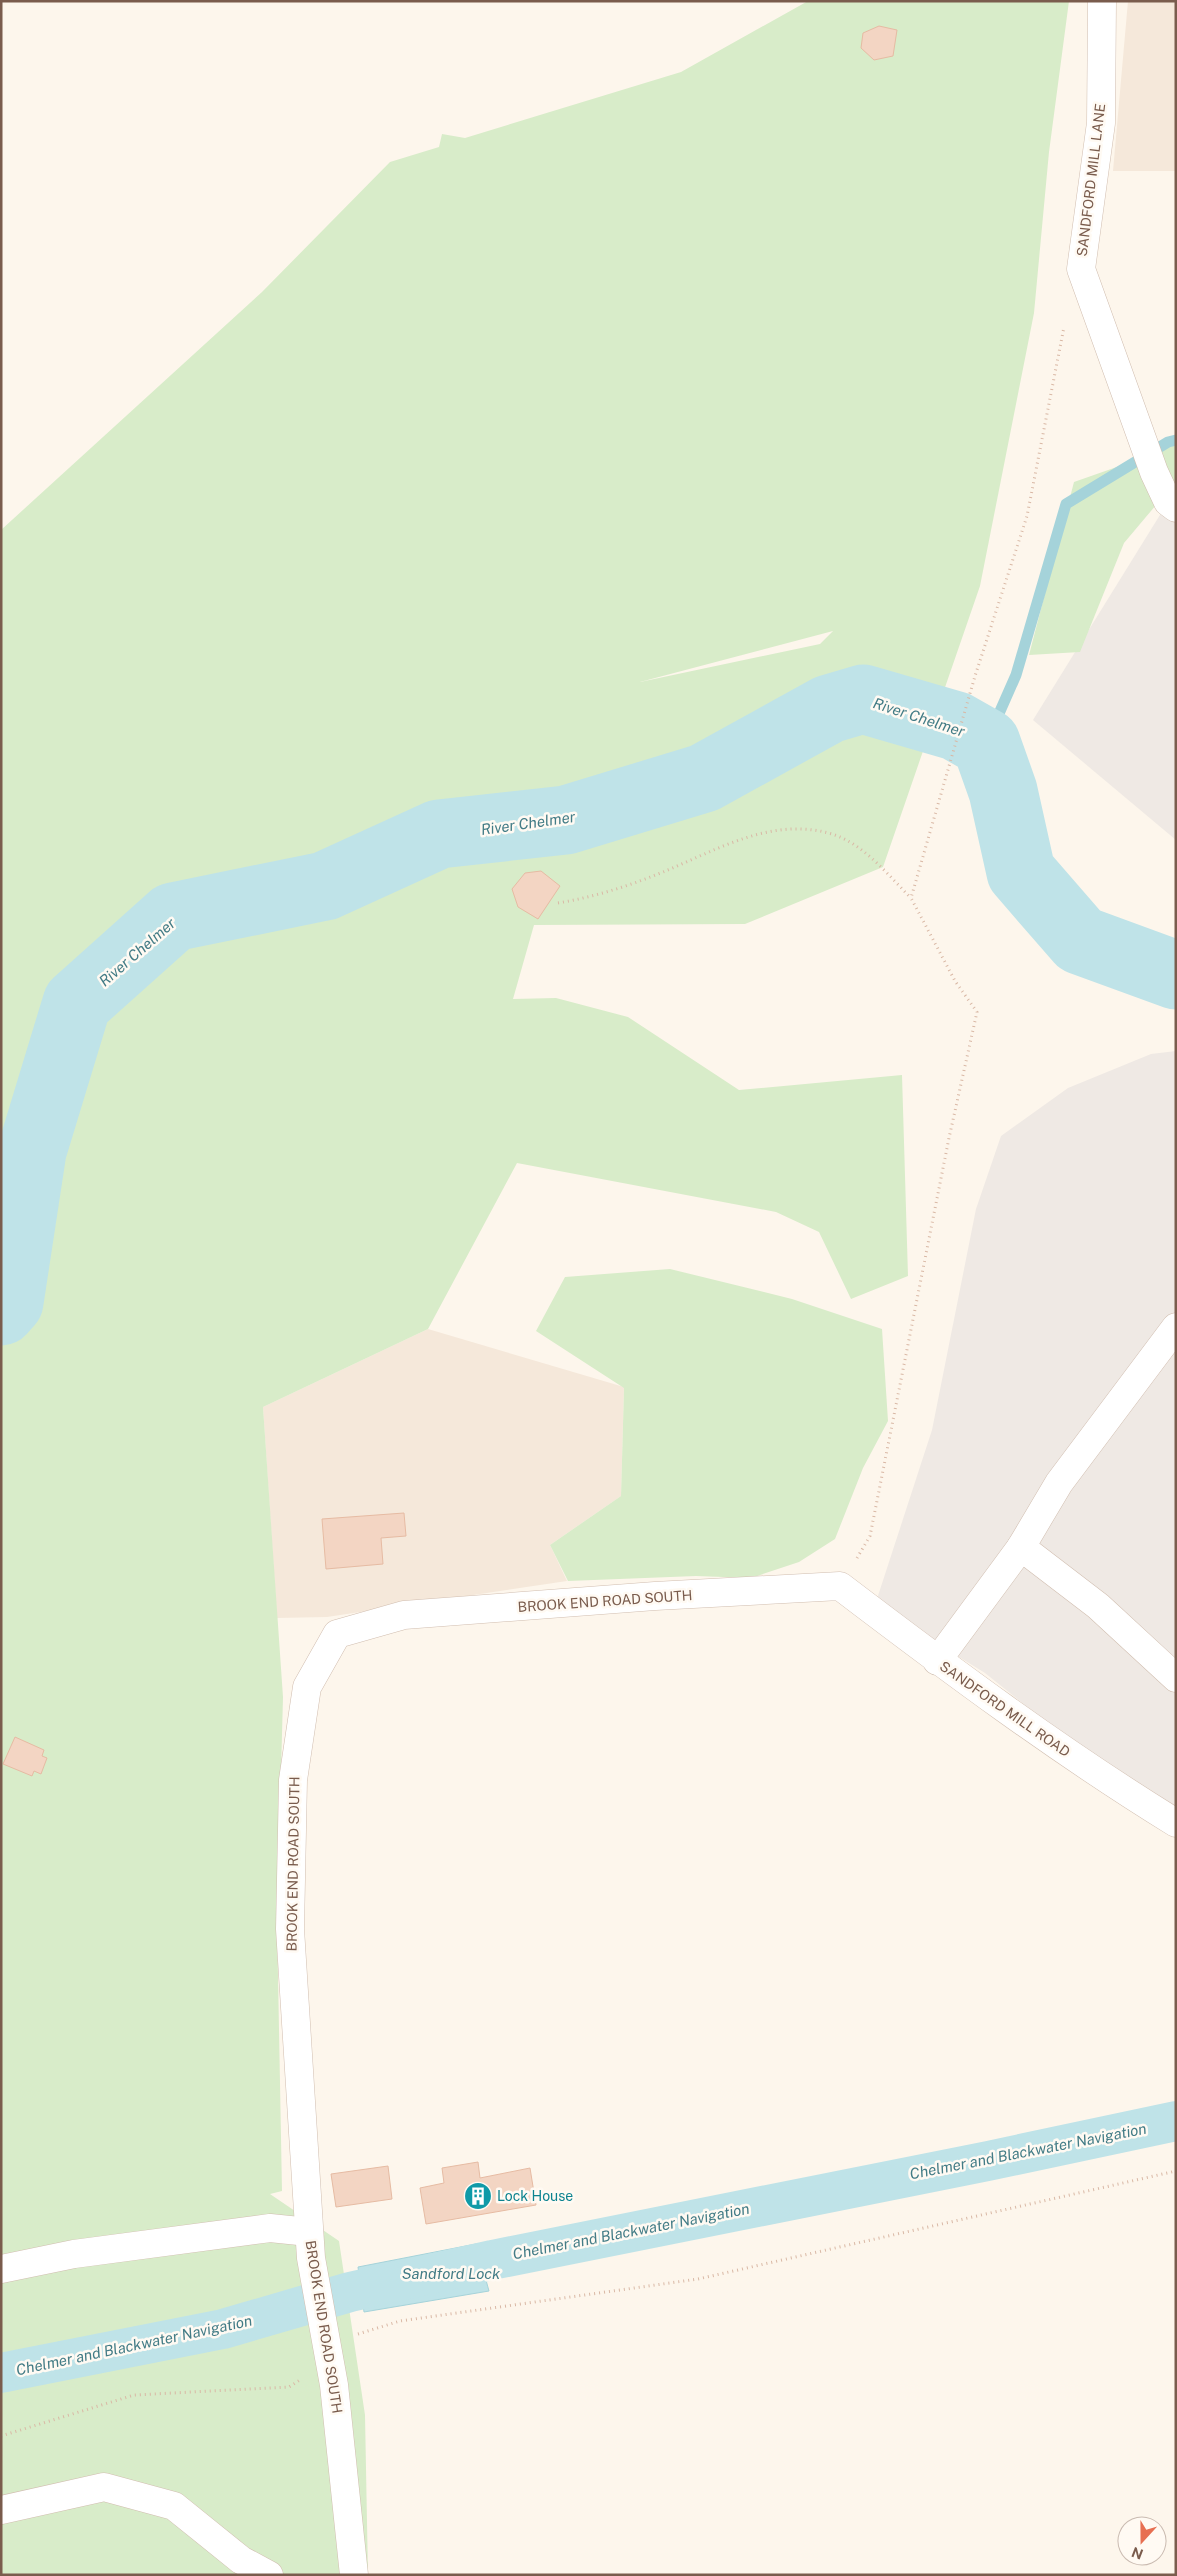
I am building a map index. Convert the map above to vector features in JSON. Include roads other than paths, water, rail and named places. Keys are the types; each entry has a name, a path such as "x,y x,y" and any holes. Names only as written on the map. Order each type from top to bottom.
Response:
{"street":[{"name":"SANDFORD MILL LANE","path":"1102,1 1101,123 1081,269 1154,472 1168,502 1176,508"},
{"path":"937,1661 1021,1547 1059,1483 1176,1327"},
{"path":"1021,1547 1098,1606 1176,1678"},
{"name":"SANDFORD MILL ROAD","path":"840,1586 937,1661 1097,1774 1176,1823"},
{"name":"BROOK END ROAD SOUTH","path":"354,2575 334,2385 310,2245 290,1929 293,1780 307,1687 337,1634 404,1614 840,1586"},
{"path":"1,2269 74,2254 270,2228 310,2245"},
{"path":"1,2510 104,2487 174,2506 241,2560 269,2575"}],"water":[{"name":"Sandford Lock","path":"476,2244 489,2291 364,2312 358,2267"}],"waterway":[{"path":"986,743 1016,675 1066,504 1168,442 1176,440"},
{"name":"River Chelmer","path":"1,1311 9,1302 32,1151 77,1003 173,917 325,886 439,834 566,820 704,778 829,709 863,699 956,726 986,743 1003,791 1021,872 1080,940 1176,975"},
{"name":"Chelmer and Blackwater Navigation","path":"1,2373 223,2329 350,2292 492,2260 988,2161 1176,2121"}],"place":[{"name":"Lock House","path":"478,2196"}]}
